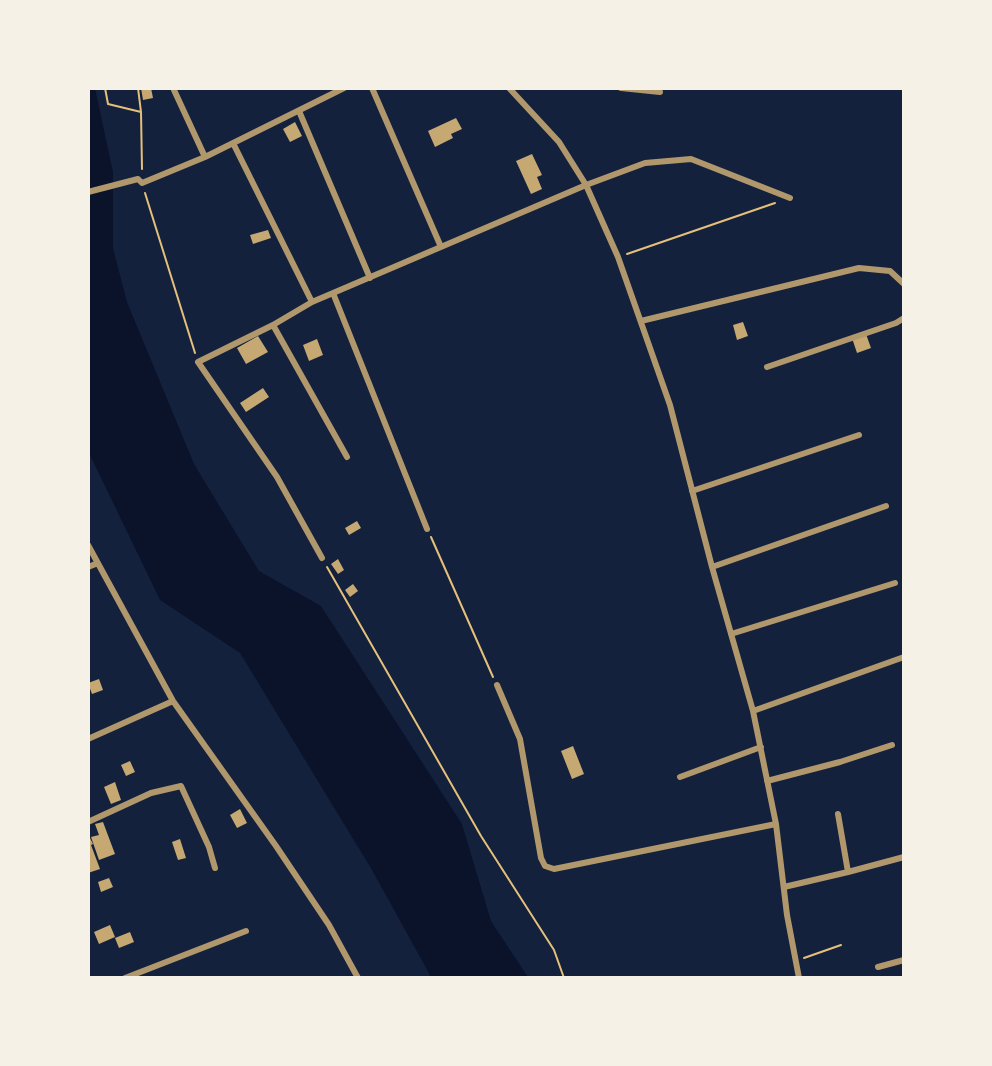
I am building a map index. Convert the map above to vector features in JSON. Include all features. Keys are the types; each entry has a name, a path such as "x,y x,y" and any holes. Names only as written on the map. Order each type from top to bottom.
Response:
{"street":[{"path":"88,192 140,181 205,157 344,88"},
{"path":"372,88 441,247"},
{"path":"509,88 559,142 586,185 618,257 670,405 712,567 753,711 776,824 787,915 799,978"},
{"path":"621,88 660,92"},
{"path":"174,90 205,157"},
{"path":"299,111 369,278"},
{"path":"232,143 312,302"},
{"path":"322,558 277,477 198,362 273,325 312,302 586,185 645,164 691,159 790,198"},
{"path":"642,321 859,268 890,272 903,284"},
{"path":"333,293 427,529"},
{"path":"767,367 903,318"},
{"path":"273,325 347,457"},
{"path":"692,491 860,435"},
{"path":"712,567 886,506"},
{"path":"88,545 173,700 329,925 358,978"},
{"path":"88,567 98,562"},
{"path":"731,634 895,584"},
{"path":"753,711 903,657"},
{"path":"497,685 520,739 541,858 545,866 554,869 776,824"},
{"path":"88,739 173,700"},
{"path":"767,781 840,762 892,745"},
{"path":"680,777 761,747"},
{"path":"88,822 151,793 181,786 209,847 215,868"},
{"path":"838,814 848,872"},
{"path":"784,886 903,857"},
{"path":"125,978 246,931"},
{"path":"878,967 903,960"}],"path":[{"path":"105,88 108,104 141,112"},
{"path":"138,88 141,112 140,181 198,362"},
{"path":"618,257 790,198"},
{"path":"427,529 497,685"},
{"path":"322,558 481,836 554,951 564,978"},
{"path":"797,961 841,945"}],"water":[{"path":"95,88 113,172 113,248 127,302 194,464 259,571 321,606 462,824 491,921 528,977 431,977 372,870 240,653 160,600 89,453 88,89"}],"building":[{"path":"141,88 151,88 153,98 143,100"},
{"path":"456,118 462,129 451,134 453,138 435,147 428,131"},
{"path":"295,122 302,136 290,142 283,129"},
{"path":"532,154 542,175 537,177 542,189 531,194 516,161"},
{"path":"268,230 271,238 253,244 250,235"},
{"path":"743,322 748,336 737,340 733,325"},
{"path":"866,334 871,348 857,353 852,338"},
{"path":"258,336 268,352 246,364 237,348"},
{"path":"317,339 323,355 309,361 303,345"},
{"path":"263,388 269,397 246,412 240,403"},
{"path":"357,521 361,528 349,535 345,528"},
{"path":"338,559 344,570 338,574 331,564"},
{"path":"353,584 358,591 350,597 345,590"},
{"path":"99,679 103,690 92,694 88,683"},
{"path":"573,746 584,774 572,779 561,751"},
{"path":"130,761 135,772 126,776 121,765"},
{"path":"115,782 121,800 111,804 104,787"},
{"path":"240,809 247,823 237,828 230,815"},
{"path":"103,822 115,854 99,860 91,837 99,835 95,824"},
{"path":"88,834 100,869 88,873"},
{"path":"180,839 186,858 178,860 172,842"},
{"path":"109,878 113,887 101,892 98,882"},
{"path":"110,925 115,937 99,944 94,932"},
{"path":"130,932 134,942 119,948 115,938"}]}
